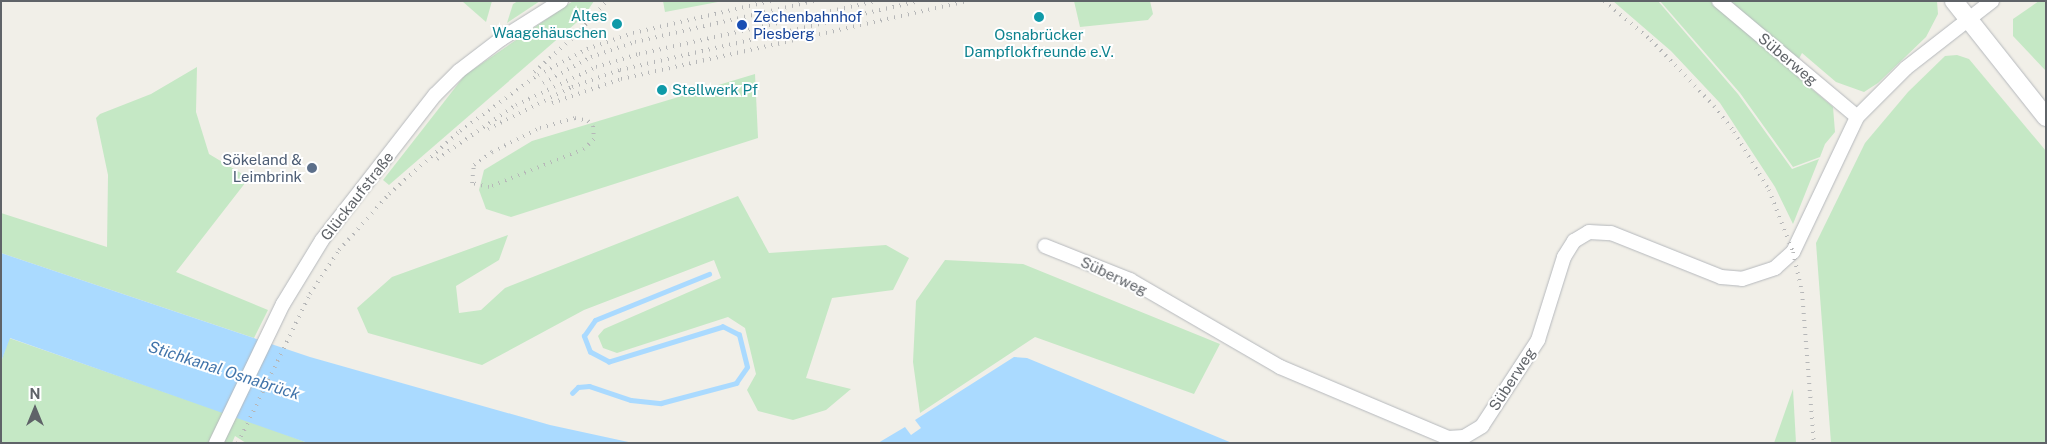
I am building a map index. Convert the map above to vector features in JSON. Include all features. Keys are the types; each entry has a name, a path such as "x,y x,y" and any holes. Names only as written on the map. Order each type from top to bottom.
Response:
{"street":[{"name":"Glückaufstraße","path":"217,442 278,313 322,240 435,95 459,71 501,39 561,1"},
{"name":"Süberweg","path":"1719,1 1857,117"},
{"path":"1954,1 1967,20 2046,116"},
{"name":"Süberweg","path":"1045,246 1130,280 1280,367 1448,438 1464,437 1482,426 1538,340 1564,257 1574,241 1589,232 1611,233 1721,277 1742,279 1760,275 1793,252 1857,117 1906,68 1992,1"}],"green space":[{"path":"462,1 492,1 486,22"},
{"path":"518,1 540,1 507,23 513,4"},
{"path":"573,1 594,1 584,16 389,185 383,180 465,75"},
{"path":"663,1 723,1 665,12"},
{"path":"1074,1 1150,1 1153,14 1148,20 1080,27"},
{"path":"1613,1 1658,1 1738,94 1792,169 1819,159 1793,224 1775,187 1720,103 1671,51"},
{"path":"1660,1 1937,1 1938,14 1926,37 1878,83 1864,92 1836,82 1802,53 1792,72 1833,107 1835,132 1825,144 1820,157 1793,167 1740,93"},
{"path":"2039,1 2046,1 2046,71 2013,36 2013,19"},
{"path":"1957,55 1969,59 2046,151 2046,443 1831,443 1816,243 1865,143 1908,92 1945,56"},
{"path":"197,67 196,112 209,154 249,178 176,272 268,310 254,338 1,253 1,213 107,247 108,175 96,118 100,114 151,94"},
{"path":"755,74 758,138 511,217 486,209 479,190 484,170 532,141"},
{"path":"738,196 769,253 886,245 909,258 893,290 832,298 806,378 851,389 826,410 793,420 758,411 747,390 756,374 745,328 728,317 617,353 603,348 598,336 604,329 721,278 714,260 584,310 482,365 368,333 357,308 392,277 508,235 499,260 456,286 459,313 481,310 505,288"},
{"path":"945,260 1023,264 1220,344 1194,394 1035,337 920,413 913,362 916,301"},
{"path":"9,338 308,443 246,443 235,436 232,443 224,443 228,433 217,427 208,443 1,443 1,362"},
{"path":"1793,389 1796,443 1774,443"}],"water":[{"name":"Stichkanal Osnabrück","path":"1,253 310,357 550,425 633,443 308,443 10,338 1,362"},
{"path":"1014,357 1027,358 1232,443 878,443 905,427 911,435 921,428 915,420"}],"waterway":[{"path":"572,393 578,387 589,386 631,400 661,403 736,383 747,367 739,335 723,327 609,362 590,352 584,336 595,320 709,274"}],"railway":[{"path":"534,72 576,35 607,1"},
{"path":"238,443 310,294 339,250 389,194 460,131 538,75 587,49 633,33 771,1"},
{"path":"543,83 591,57 635,42 814,1"},
{"path":"437,159 516,105 596,67 639,54 876,1"},
{"path":"488,129 572,87 620,70 920,1"},
{"path":"552,103 621,79 967,1"},
{"path":"1604,1 1651,40 1714,106 1734,132 1769,190 1793,252 1802,292 1814,443"},
{"path":"575,118 588,121 593,126 594,139 584,149 489,187 472,183 474,165 492,152 540,128 575,118"}],"place":[{"name":"Osnabrücker Dampflokfreunde e.V.","path":"1039,17"},
{"name":"Altes Waagehäuschen","path":"617,24"},
{"name":"Zechenbahnhof Piesberg","path":"742,25"},
{"name":"Stellwerk Pf","path":"662,90"},
{"name":"Sökeland & Leimbrink","path":"312,168"}]}
